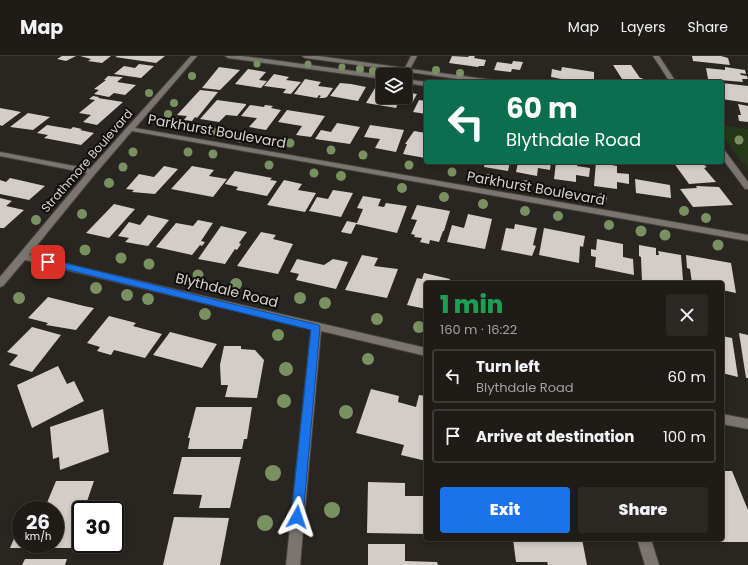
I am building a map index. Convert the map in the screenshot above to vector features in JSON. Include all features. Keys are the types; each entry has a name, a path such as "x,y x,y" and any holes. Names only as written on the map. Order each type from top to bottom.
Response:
{"street":[{"name":"Strathmore Boulevard","path":"0,284 92,172 194,56"},
{"path":"228,56 376,77"},
{"path":"305,56 380,68"},
{"path":"407,68 414,56"},
{"path":"656,56 672,80"},
{"path":"412,73 475,80"},
{"path":"412,82 424,84"},
{"name":"Parkhurst Boulevard","path":"131,129 748,238"},
{"path":"0,154 92,172"},
{"path":"724,157 748,187"},
{"name":"Blythdale Road","path":"22,256 424,352"},
{"path":"293,565 316,327"},
{"path":"724,418 748,424"},
{"path":"645,541 652,565"}],"green space":[{"path":"724,125 748,129 748,170 724,139"}],"building":[{"path":"62,56 76,56 66,61 57,59"},
{"path":"80,56 111,56 102,63 88,61 91,59"},
{"path":"165,56 156,63 115,57"},
{"path":"452,56 475,56 474,58 486,60 484,66 478,67 449,63"},
{"path":"692,56 721,56 728,58 730,65 693,61"},
{"path":"513,61 523,62 520,70 512,69 511,72 494,70 497,62 512,64"},
{"path":"139,64 154,66 141,78 114,74 124,66 135,68"},
{"path":"613,65 631,65 640,78 644,80 623,80"},
{"path":"219,67 240,70 220,90 202,88"},
{"path":"562,67 594,72 594,80 567,80 551,77 552,69 561,71"},
{"path":"725,67 745,70 746,74 740,73 741,75 747,76 748,79 742,79 743,82 708,79 706,68 725,70"},
{"path":"248,69 266,72 259,80 267,81 261,88 235,84"},
{"path":"274,74 289,77 286,80 301,82 291,94 283,93 286,89 264,86"},
{"path":"108,76 123,77 117,82 136,85 125,95 114,93 109,97 94,94 99,90 94,89 106,80 104,80"},
{"path":"305,79 321,82 318,86 333,88 327,97 324,98 319,98 321,96 319,95 317,98 294,94"},
{"path":"340,83 366,87 358,101 330,96"},
{"path":"724,83 748,86 748,103 724,99"},
{"path":"375,88 376,104 398,104 396,108 366,103"},
{"path":"200,90 218,92 197,118 195,117 192,121 184,120 187,116 177,115"},
{"path":"412,93 417,94 412,103"},
{"path":"93,96 123,102 97,125 83,122 91,115 79,113 95,100 89,99"},
{"path":"217,100 246,105 237,116 226,115 219,122 200,119"},
{"path":"419,100 424,101 424,114 413,112"},
{"path":"738,104 748,106 748,122 739,121 738,115 741,115"},
{"path":"250,105 264,107 265,105 273,106 271,108 281,110 266,130 249,127 257,118 241,116"},
{"path":"0,108 21,112 2,126 0,125"},
{"path":"287,110 325,116 311,137 296,135 302,126 278,122"},
{"path":"28,113 50,117 33,130 10,127"},
{"path":"337,123 360,127 350,144 315,139 321,130 331,132"},
{"path":"47,125 71,129 73,127 94,133 81,145 44,138 48,135 37,133"},
{"path":"370,125 404,130 396,152 375,148 380,139 364,137"},
{"path":"414,131 424,133 424,158 403,154 407,144 405,144"},
{"path":"485,164 510,164 508,171 484,167"},
{"path":"518,164 551,164 550,170 538,168 537,176 516,172"},
{"path":"556,164 577,164 577,166 590,168 589,177 576,175 576,182 554,179"},
{"path":"596,164 617,166 617,173 629,174 629,184 617,182 617,189 594,186"},
{"path":"674,164 703,164 707,167 704,168 716,182 689,184"},
{"path":"164,166 178,169 155,194 132,192 134,190 126,189 139,174 154,177"},
{"path":"192,166 214,170 209,176 227,179 213,197 171,189"},
{"path":"235,171 272,178 270,180 277,181 267,196 236,190 238,187 225,184"},
{"path":"10,178 45,186 29,200 0,194 0,180 6,182"},
{"path":"635,179 670,185 671,198 636,193"},
{"path":"284,180 302,184 298,190 316,193 305,212 267,205"},
{"path":"696,186 719,187 733,205 693,207 680,189 697,188"},
{"path":"333,190 353,193 341,217 309,211 317,197 328,199"},
{"path":"363,196 381,199 378,206 384,207 386,203 407,206 397,233 356,224 351,234 341,232 347,221 357,223 363,209 357,208"},
{"path":"0,198 12,201 6,206 24,210 4,228 0,228"},
{"path":"114,204 135,209 109,238 86,233"},
{"path":"417,205 450,211 439,242 430,240 429,244 420,242 422,238 414,237 415,235 411,234 417,220 411,219"},
{"path":"468,214 492,219 485,249 447,242 452,225 464,228"},
{"path":"148,215 169,220 148,246 125,242 129,238 118,236 129,222 140,225"},
{"path":"198,220 213,223 201,241 205,242 202,246 200,245 192,255 156,247 176,223 193,226"},
{"path":"515,224 537,228 533,245 536,246 532,256 501,250 506,228 514,229"},
{"path":"221,226 247,232 239,243 241,244 237,250 235,249 225,264 198,259"},
{"path":"544,228 585,236 583,247 580,246 579,263 539,255"},
{"path":"261,232 276,235 273,239 293,244 278,274 237,266"},
{"path":"597,239 623,244 623,257 633,259 634,275 595,267 596,257 591,256 591,249 596,250"},
{"path":"639,245 656,248 656,255 659,255 658,251 681,255 683,280 685,281 642,281 641,257 639,256"},
{"path":"362,255 378,258 374,266 398,269 387,298 345,290"},
{"path":"686,255 731,263 736,293 724,290 724,281 692,281 690,269 687,268"},
{"path":"297,259 324,265 333,259 348,262 336,289 296,280 299,274 290,272"},
{"path":"424,273 450,279 450,281 424,281 424,309 407,305 417,278 422,279"},
{"path":"48,297 94,308 76,330 46,325 48,323 28,318"},
{"path":"109,316 136,323 133,326 162,334 145,358 114,350 111,355 97,351 100,347 87,343"},
{"path":"32,327 61,335 32,372 9,365 18,355 7,352"},
{"path":"170,332 217,344 202,368 153,355"},
{"path":"739,333 748,335 748,378 746,378"},
{"path":"724,336 732,338 738,377 724,374"},
{"path":"224,346 241,346 241,349 255,350 264,360 257,398 225,397 228,385 221,385 220,365"},
{"path":"58,366 67,384 74,381 84,401 32,428 17,385"},
{"path":"371,389 399,396 398,402 416,407 419,395 424,396 424,461 401,455 404,445 356,433"},
{"path":"196,407 252,407 247,439 244,439 242,449 188,449 190,438 188,438"},
{"path":"103,409 109,452 60,470 59,457 53,459 50,427"},
{"path":"182,457 241,457 230,508 199,508 202,495 173,494"},
{"path":"724,471 732,471 748,510 748,542 719,541 724,541"},
{"path":"56,481 94,481 87,501 72,501 71,548 64,548 64,501 48,501"},
{"path":"368,482 405,483 405,496 424,496 424,534 367,533"},
{"path":"174,517 229,518 220,565 163,565"},
{"path":"513,541 582,541 587,565 548,565 547,562 516,562"},
{"path":"368,544 405,544 405,561 437,562 438,565 368,565"},
{"path":"25,559 67,559 65,565 22,565"}],"route":[{"path":"48,262 316,327 297,517"}]}
